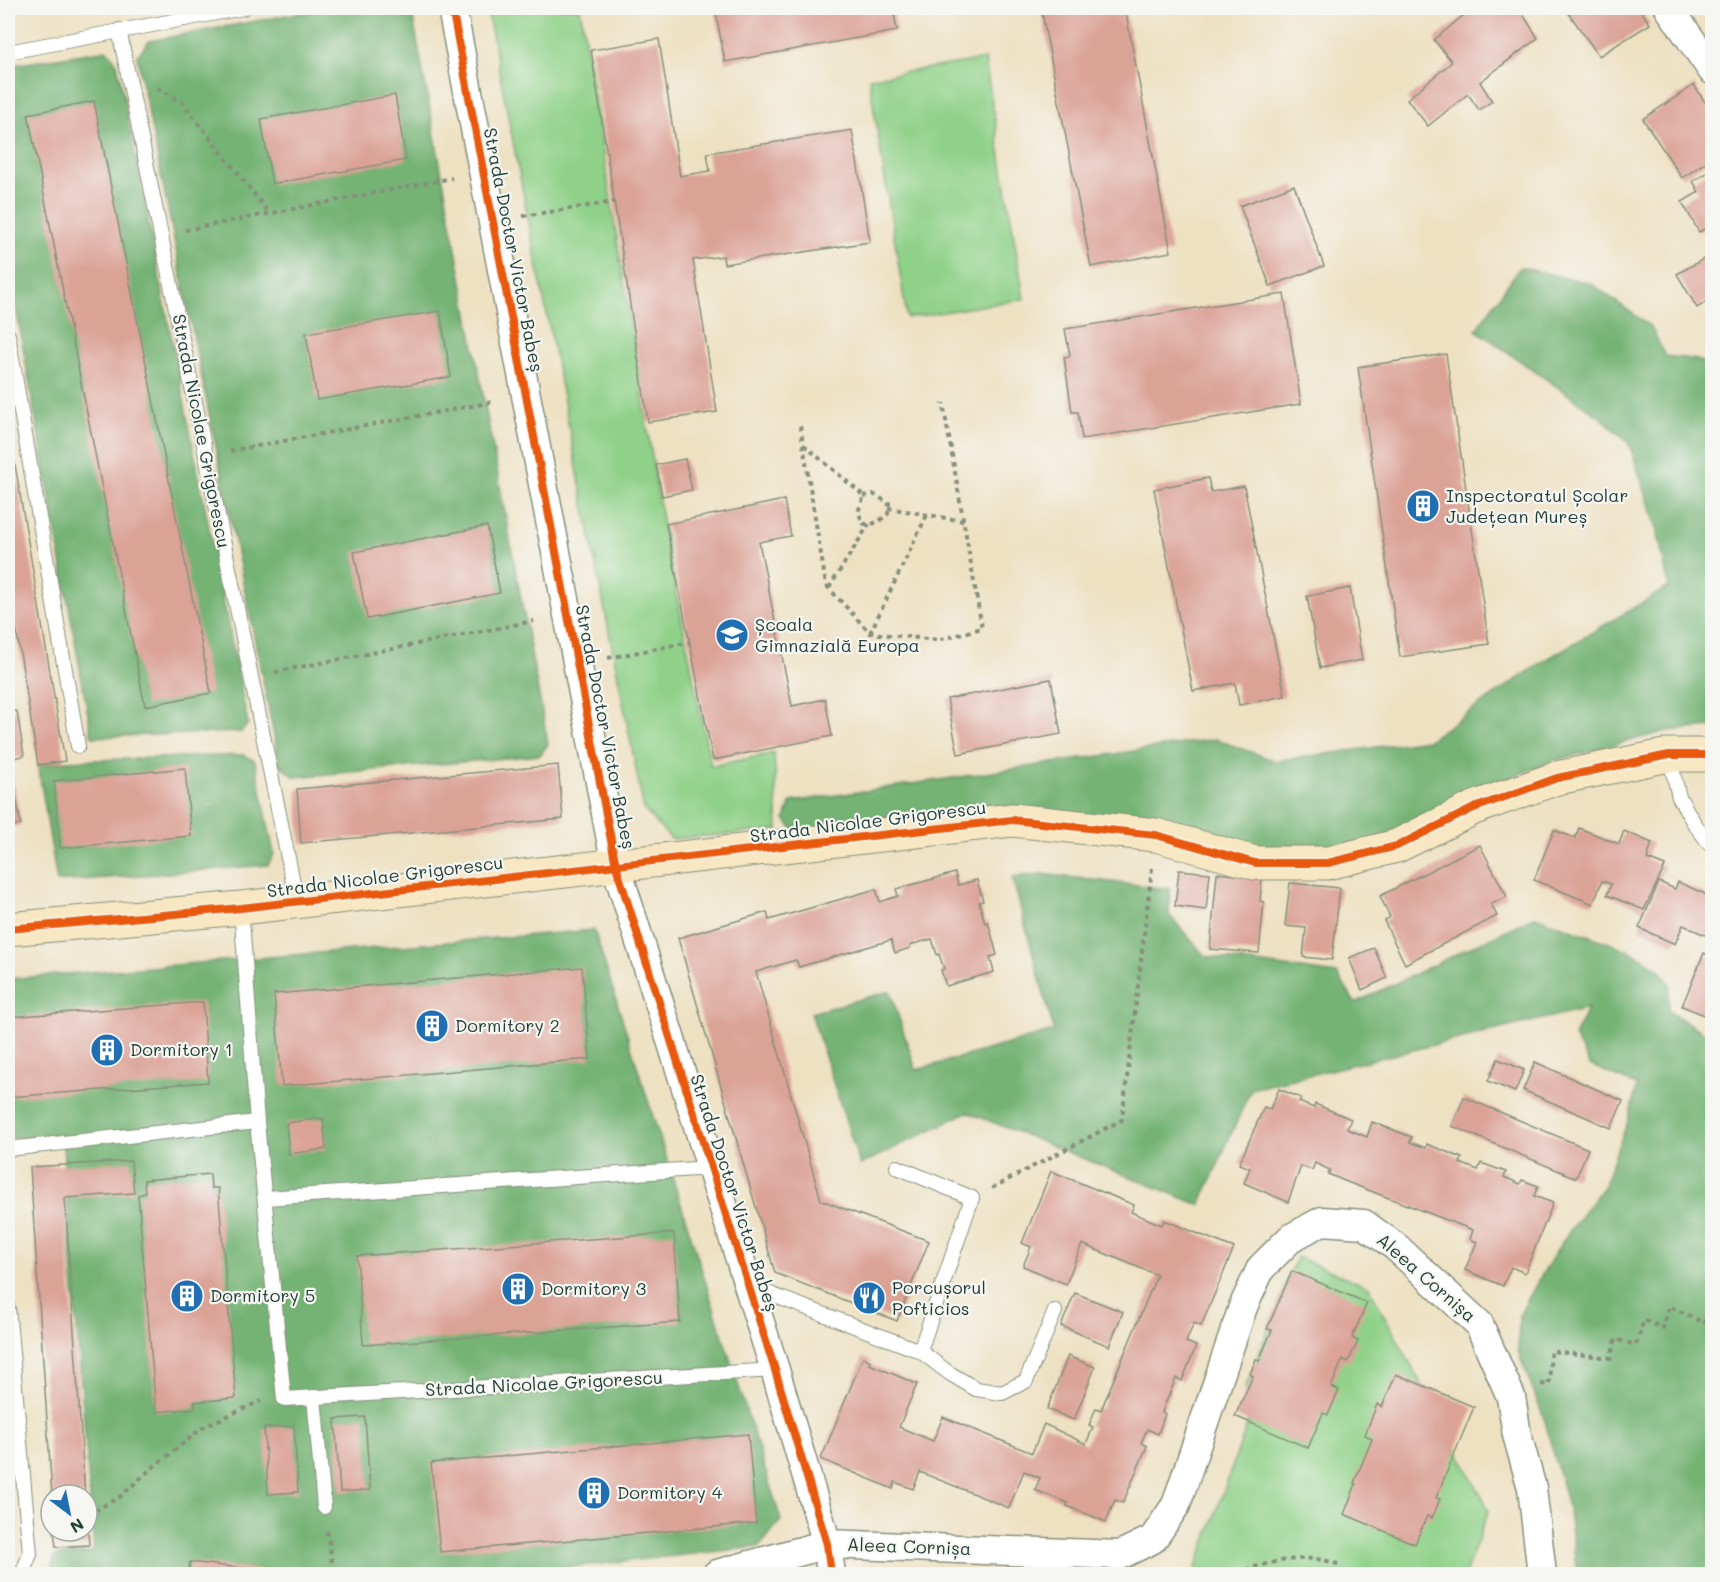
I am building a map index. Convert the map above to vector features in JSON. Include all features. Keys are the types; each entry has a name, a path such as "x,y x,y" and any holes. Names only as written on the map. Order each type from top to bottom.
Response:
{"street":[{"name":"Strada Doctor Victor Babeș","path":"452,8 616,866 775,1370 827,1544 831,1575"},
{"path":"1669,8 1713,70"},
{"name":"Strada Nicolae Grigorescu","path":"8,929 242,908 1012,820 1156,835 1256,862 1328,862 1397,846 1474,808 1557,778 1669,755 1713,755"},
{"name":"Aleea Cornișa","path":"717,1575 827,1544 1107,1564 1153,1539 1176,1505 1243,1307 1261,1268 1291,1238 1322,1221 1364,1224 1396,1247 1479,1324 1511,1396 1517,1435 1532,1488 1542,1575"}],"lane":[{"path":"8,52 243,8"},
{"name":"Strada Nicolae Grigorescu","path":"119,30 297,902"},
{"path":"8,339 78,746"},
{"path":"1669,755 1679,796 1694,823 1713,847"},
{"path":"242,908 257,1122 284,1399"},
{"path":"8,1149 257,1122"},
{"path":"897,1167 972,1198 920,1351"},
{"path":"266,1198 710,1168"},
{"path":"749,1286 920,1351 949,1373 976,1389 1002,1393 1026,1382 1055,1311"},
{"path":"8,1308 30,1554 22,1575"},
{"name":"Strada Nicolae Grigorescu","path":"284,1399 775,1370"},
{"path":"314,1397 324,1507"}],"path":[{"path":"128,73 182,102 269,213"},
{"path":"161,235 453,177"},
{"path":"519,217 614,202"},
{"path":"206,455 493,402"},
{"path":"800,426 826,585 870,633 938,640 982,628 943,403"},
{"path":"803,445 864,496"},
{"path":"873,494 889,503 888,514 877,524 864,524 858,512 864,496 873,494"},
{"path":"888,508 963,521"},
{"path":"870,633 927,515"},
{"path":"829,588 870,524"},
{"path":"251,676 534,621"},
{"path":"604,659 690,642"},
{"path":"1017,1177 1122,1120 1153,861"},
{"path":"1503,1377 1549,1385 1551,1351 1611,1358 1615,1340 1636,1345 1644,1320 1663,1329 1669,1306 1704,1323 1711,1294 1713,1294"},
{"path":"99,1508 121,1496 205,1426 259,1402 284,1399"},
{"path":"324,1507 334,1575"},
{"path":"1228,1575 1288,1559 1331,1561 1341,1565"},
{"path":"1166,1569 1173,1575"}],"green space":[{"path":"325,8 411,8 548,744 540,755 295,777 280,765 137,56 149,41"},
{"path":"531,8 580,8 663,526 711,766 774,753 778,830 671,839 644,810 488,14"},
{"path":"107,50 117,63 248,724 241,732 92,737 8,262 8,66"},
{"path":"985,59 1024,299 907,318 869,78"},
{"path":"1520,267 1592,284 1651,327 1665,356 1693,359 1712,365 1712,727 1667,731 1553,761 1457,799 1393,837 1326,850 1258,849 1161,822 795,833 785,819 791,802 1215,739 1276,761 1428,740 1544,661 1669,587 1656,525 1629,443 1603,419 1476,330"},
{"path":"244,755 255,761 274,854 268,865 57,882 38,765 65,761"},
{"path":"1042,874 1170,889 1169,915 1205,956 1337,974 1355,1003 1535,916 1628,950 1657,967 1670,984 1668,1011 1712,1038 1712,1574 1577,1574 1569,1511 1545,1421 1518,1351 1519,1316 1568,1233 1603,1187 1628,1121 1637,1086 1590,1065 1574,1036 1588,1008 1251,1089 1200,1205 967,1112 860,1165 811,1013 890,991 916,1070 1054,1031 1012,877"},
{"path":"594,930 781,1520 759,1547 504,1574 49,1574 55,1556 94,1552 93,1543 99,1543 99,1483 89,1483 62,1134 8,1138 8,979"},
{"path":"1297,1257 1369,1287 1489,1510 1465,1574 1194,1574 1254,1406 1245,1388"}],"building":[{"path":"715,8 893,8 897,31 725,62"},
{"path":"1041,8 1125,8 1171,252 1091,267"},
{"path":"1472,8 1519,8 1538,38 1480,82 1492,101 1479,110 1468,94 1428,126 1407,99 1452,62 1434,40"},
{"path":"1565,8 1639,8 1650,24 1599,56"},
{"path":"659,39 680,176 710,171 707,153 852,130 870,242 724,264 723,256 693,260 717,412 648,422 591,50"},
{"path":"1694,85 1712,113 1712,158 1682,178 1643,119"},
{"path":"395,95 406,160 272,184 261,119"},
{"path":"94,101 211,693 145,706 28,114"},
{"path":"1712,170 1712,225 1699,232 1682,202 1699,192 1693,181"},
{"path":"1294,185 1324,266 1270,286 1240,206"},
{"path":"1712,254 1712,298 1697,308 1677,274"},
{"path":"1284,294 1301,404 1082,439 1078,412 1072,412 1064,357 1070,356 1065,329"},
{"path":"440,311 451,377 317,400 306,333"},
{"name":"Inspectoratul Școlar Județean Mureș","path":"1446,354 1489,644 1400,657 1358,367"},
{"path":"8,423 65,761 38,765 8,577"},
{"path":"685,459 692,490 662,496 656,465"},
{"path":"1208,478 1211,492 1244,486 1285,696 1239,705 1235,683 1193,691 1154,489"},
{"path":"784,500 791,536 759,542 792,706 825,699 832,736 713,760 666,524"},
{"path":"487,526 500,593 367,619 354,552"},
{"path":"1350,588 1362,660 1320,668 1307,596"},
{"path":"1051,679 1061,734 958,754 947,699"},
{"path":"17,711 24,756 8,759 8,712"},
{"path":"8,763 10,763 21,825 8,827"},
{"path":"558,765 563,819 301,843 297,789"},
{"path":"185,768 191,836 60,848 54,781"},
{"path":"1579,828 1619,844 1624,831 1652,843 1647,859 1665,866 1644,910 1607,895 1611,884 1602,881 1593,904 1534,880 1554,830 1575,838"},
{"path":"1480,845 1507,897 1491,904 1497,916 1405,964 1384,921 1390,917 1380,896"},
{"path":"1179,870 1210,873 1206,910 1175,906"},
{"path":"955,873 958,885 977,880 983,901 979,902 985,923 988,922 997,955 990,957 994,972 946,986 941,970 944,969 932,939 910,945 910,948 895,953 891,940 799,967 796,960 756,972 821,1200 929,1241 897,1321 775,1273 678,938 767,912 769,920 876,889 880,902 898,896 896,889"},
{"path":"1217,873 1262,878 1260,901 1264,902 1259,953 1210,949"},
{"path":"1659,882 1675,889 1678,882 1712,897 1712,938 1683,925 1675,944 1639,928"},
{"path":"1290,883 1340,888 1332,960 1303,957 1306,928 1285,926"},
{"path":"1374,948 1387,978 1362,990 1349,958"},
{"path":"1704,953 1712,957 1712,1018 1682,1006"},
{"name":"Dormitory 2","path":"582,967 590,1059 282,1086 274,994"},
{"name":"Dormitory 1","path":"203,1002 208,1082 8,1097 8,1017"},
{"path":"1498,1059 1524,1070 1515,1092 1488,1081"},
{"path":"1535,1062 1623,1101 1611,1128 1523,1090"},
{"path":"1279,1089 1301,1098 1299,1102 1314,1108 1315,1104 1351,1119 1347,1129 1367,1137 1372,1122 1412,1137 1410,1142 1426,1148 1427,1144 1462,1158 1460,1163 1478,1170 1481,1163 1506,1172 1504,1177 1520,1184 1522,1180 1538,1186 1534,1196 1553,1203 1525,1273 1511,1267 1503,1286 1465,1270 1477,1242 1470,1239 1473,1230 1328,1174 1330,1170 1315,1163 1312,1170 1301,1166 1288,1202 1244,1183 1250,1168 1239,1164 1264,1107 1270,1109"},
{"path":"1464,1097 1588,1149 1576,1178 1452,1126"},
{"path":"323,1118 326,1149 289,1154 286,1123"},
{"path":"131,1161 134,1193 65,1198 84,1483 51,1483 30,1167"},
{"path":"1051,1171 1134,1205 1131,1212 1162,1225 1164,1220 1234,1248 1201,1326 1194,1323 1186,1342 1196,1346 1182,1381 1176,1378 1162,1412 1165,1414 1158,1434 1147,1429 1141,1443 1147,1446 1123,1503 1115,1500 1106,1522 1035,1490 1040,1478 1024,1471 1009,1508 920,1472 913,1489 895,1482 893,1489 821,1459 863,1357 871,1361 869,1364 917,1384 899,1427 933,1441 943,1417 1032,1453 1044,1424 1086,1444 1093,1427 1089,1425 1096,1408 1101,1410 1157,1275 1082,1244 1066,1284 1023,1266 1031,1247 1022,1243"},
{"name":"Dormitory 5","path":"210,1174 211,1188 218,1188 236,1398 194,1402 195,1408 156,1412 138,1195 145,1193 144,1180"},
{"name":"Dormitory 3","path":"674,1233 680,1322 363,1345 357,1256"},
{"path":"1292,1271 1367,1303 1352,1338 1358,1341 1348,1362 1343,1359 1331,1387 1339,1390 1328,1415 1323,1413 1308,1448 1235,1416 1253,1376 1250,1374 1256,1359 1259,1361 1272,1330 1267,1329"},
{"path":"1075,1293 1123,1312 1109,1346 1061,1326"},
{"path":"1068,1356 1095,1367 1074,1420 1047,1409"},
{"path":"1396,1374 1474,1407 1436,1498 1440,1499 1432,1518 1427,1516 1415,1544 1344,1514 1372,1439 1365,1435 1377,1404 1382,1407"},
{"path":"365,1417 370,1490 340,1492 335,1419"},
{"path":"294,1426 298,1492 268,1494 264,1428"},
{"name":"Dormitory 4","path":"748,1434 756,1523 440,1552 431,1463"},
{"path":"56,1543 89,1543 89,1545 56,1547"},
{"path":"190,1562 285,1573 285,1574 188,1574"}],"cycle path":[{"path":"452,8 616,866 775,1370 827,1544 831,1574"},
{"path":"8,929 241,908 1012,820 1156,835 1255,863 1328,863 1397,846 1474,808 1557,778 1669,755 1712,755"}],"place":[{"name":"Inspectoratul Școlar Județean Mureș","path":"1423,506"},
{"name":"Școala Gimnazială Europa","path":"732,635"},
{"name":"Dormitory 2","path":"432,1026"},
{"name":"Dormitory 1","path":"107,1050"},
{"name":"Dormitory 3","path":"518,1289"},
{"name":"Dormitory 5","path":"187,1296"},
{"name":"Porcușorul Pofticios","path":"869,1298"},
{"name":"Dormitory 4","path":"594,1493"}]}
